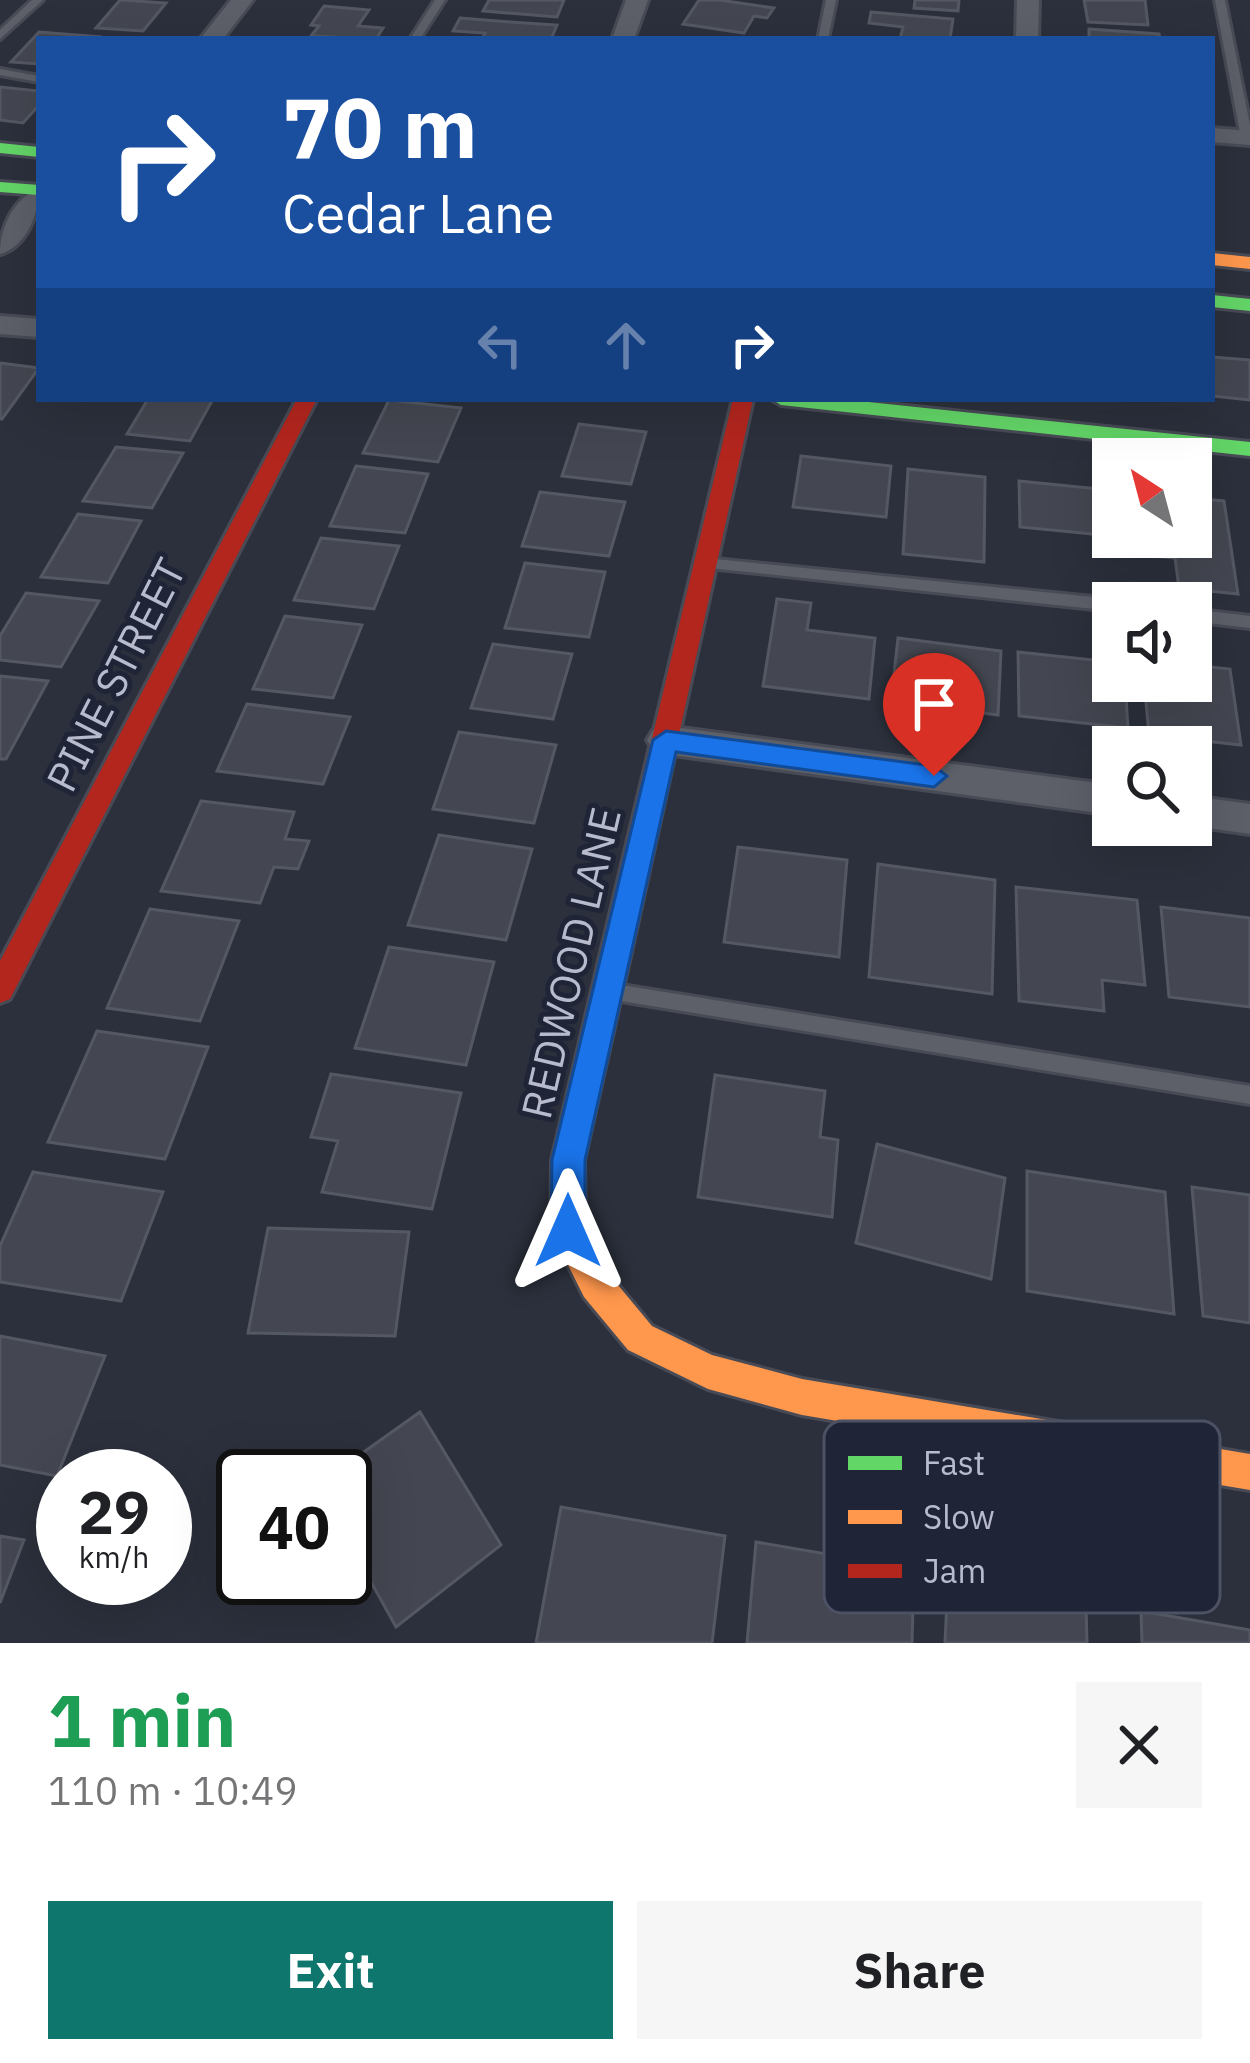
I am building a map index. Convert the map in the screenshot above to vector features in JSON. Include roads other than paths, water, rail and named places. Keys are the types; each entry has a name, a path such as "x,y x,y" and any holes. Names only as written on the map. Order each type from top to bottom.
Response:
{"street":[{"path":"219,32 242,0"},
{"path":"623,36 637,0"},
{"path":"1027,36 1028,0"},
{"path":"1215,135 1248,138"},
{"path":"0,148 36,152"},
{"path":"0,187 36,193"},
{"path":"0,246 36,198"},
{"path":"1215,259 1250,263"},
{"path":"1215,301 1250,305"},
{"path":"0,325 36,328"},
{"name":"PINE STREET","path":"0,990 305,402"},
{"name":"REDWOOD LANE","path":"742,402 568,1160 568,1231 596,1285 640,1338 708,1371 802,1397 945,1421"},
{"path":"810,402 1250,449"},
{"path":"666,740 1092,797"},
{"path":"1212,813 1250,818"},
{"name":"REDWOOD LANE","path":"1220,1467 1250,1472"}],"lane":[{"path":"0,36 38,0"},
{"path":"418,36 440,0"},
{"path":"824,36 831,0"},
{"path":"1220,0 1248,138"},
{"path":"0,73 36,79"},
{"path":"705,563 1092,603"},
{"path":"1212,617 1250,622"},
{"path":"608,991 1250,1094"}]}
